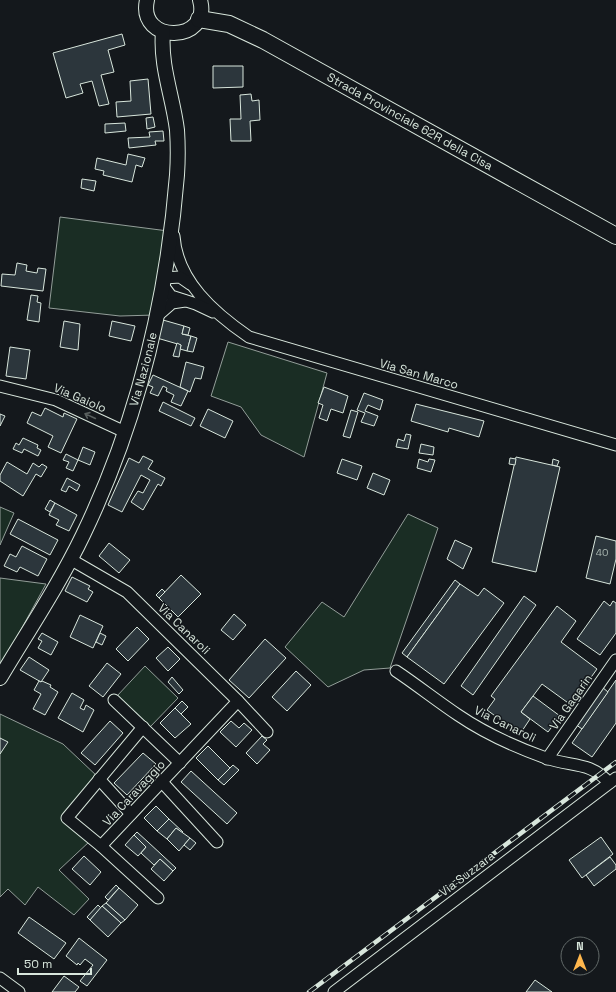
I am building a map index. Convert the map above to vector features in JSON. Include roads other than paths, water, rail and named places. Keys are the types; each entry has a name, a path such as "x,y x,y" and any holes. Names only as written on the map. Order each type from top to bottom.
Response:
{"highway":[{"name":"Strada Provinciale 62R della Cisa","path":"199,19 229,24 263,40 616,236"}],"main road":[{"path":"147,0 147,13 150,21 163,32 179,34 194,26 199,19 201,12 200,0"},
{"name":"Via Nazionale","path":"0,678 70,559 101,496 126,432 157,316 172,220 178,151 177,130 162,51 163,32"}],"street":[{"name":"Via San Marco","path":"172,220 176,256 181,268 192,285 221,316 249,337 616,445"},
{"name":"Via San Marco","path":"192,285 180,277 163,281 172,296 188,301 221,316"},
{"path":"157,316 172,303 188,301"},
{"name":"Via Gaiolo","path":"0,386 56,400 126,432"},
{"name":"Via Canaroli","path":"70,559 127,592 238,701 267,732"},
{"name":"Via Gagarin","path":"547,758 616,660"},
{"name":"Via Canaroli","path":"396,671 459,716 485,731 547,758 588,768 613,780"},
{"path":"114,700 180,763"},
{"name":"Via Caravaggio","path":"101,846 238,701"},
{"path":"143,727 67,818 101,846 158,898"},
{"path":"99,779 131,814"},
{"name":"Via Suzzara","path":"334,992 613,780"},
{"path":"162,782 217,842"},
{"path":"0,978 20,992"}],"railway":[{"path":"309,992 616,762"}]}
